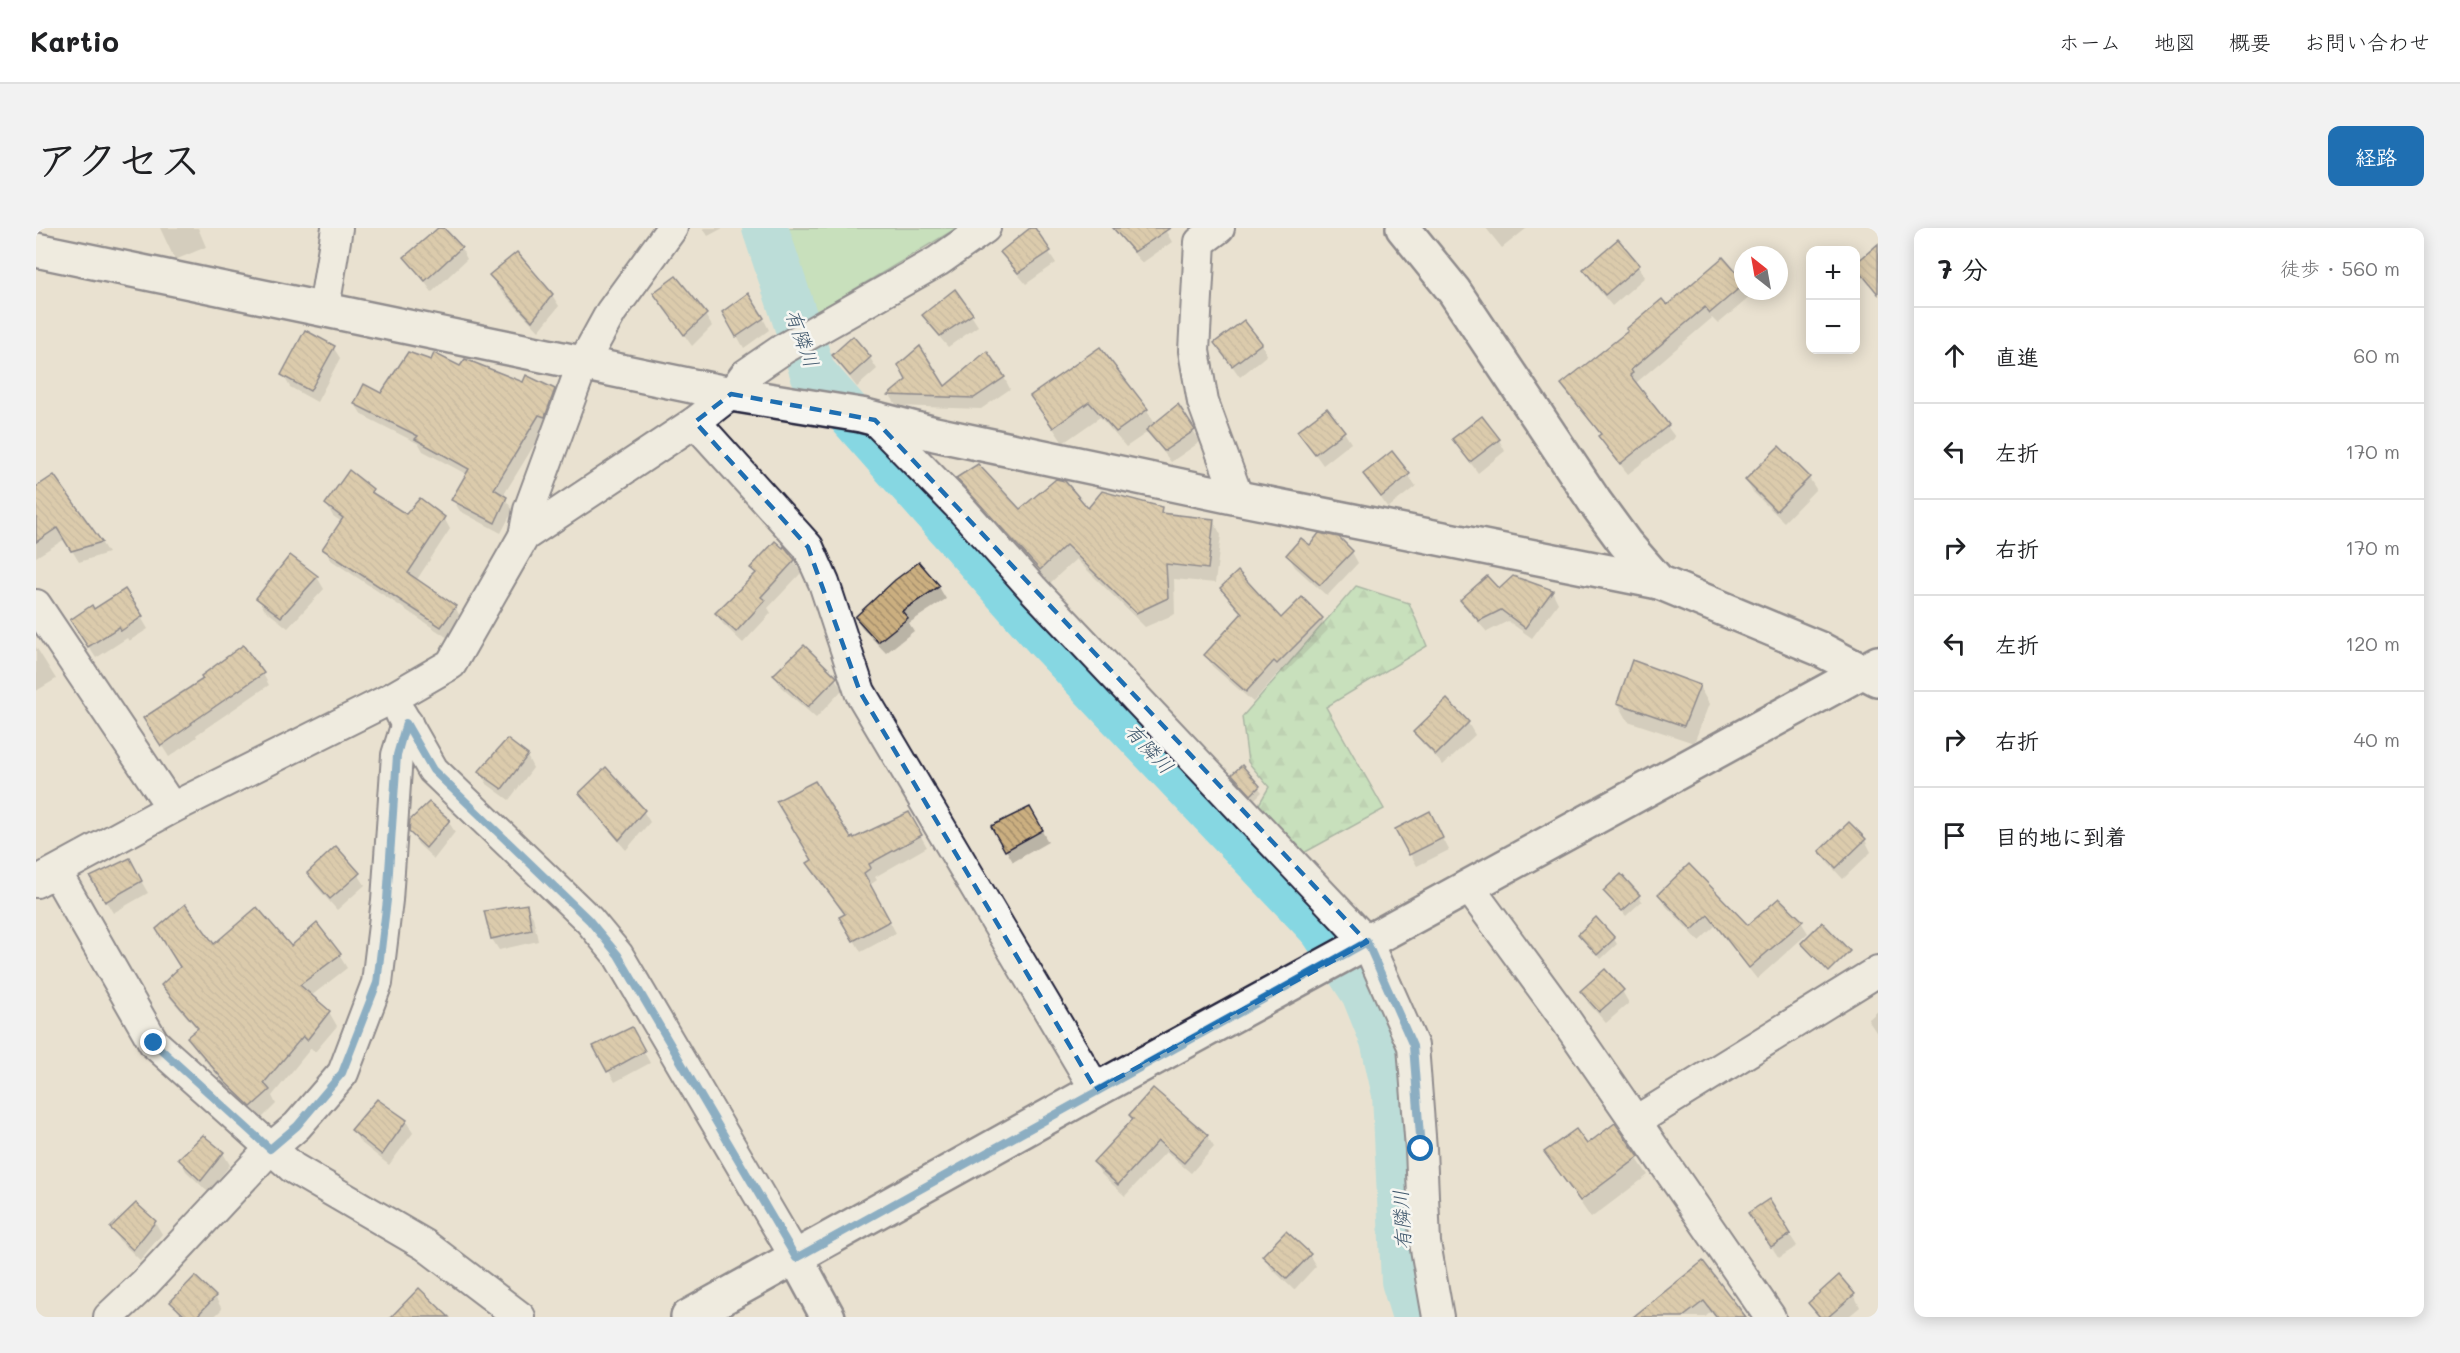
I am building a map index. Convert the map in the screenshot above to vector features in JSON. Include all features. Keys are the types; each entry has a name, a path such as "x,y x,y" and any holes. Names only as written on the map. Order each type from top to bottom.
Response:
{"street":[{"path":"324,309 337,228"},
{"path":"520,1317 426,1245 293,1168 154,1043 46,877 172,808 399,711 451,664 524,536 529,510 583,363 611,312 672,228"},
{"path":"524,536 695,422 731,394 745,375 783,349 938,261 985,228"},
{"path":"1219,228 1200,242 1194,351 1203,402 1238,498"},
{"path":"1403,228 1455,291 1595,502 1625,543 1659,582"},
{"path":"36,250 731,394 868,417 1238,498 1659,582 1873,672"},
{"path":"868,417 957,504 1362,944 1413,1046 1425,1243 1438,1317"},
{"path":"695,422 808,547 824,584 860,692 1096,1090"},
{"path":"36,605 172,808"},
{"path":"688,1317 1468,886 1873,672"},
{"path":"110,1317 145,1283 270,1149 297,1126 342,1073 377,983 387,900 399,711"},
{"path":"399,711 433,770 589,920 618,955 796,1258 828,1317"},
{"path":"1468,886 1563,1016 1770,1317"},
{"path":"1636,1121 1878,971"}],"highlighted area":[{"path":"731,394 875,420 1367,942 1096,1090 860,692 808,547 695,422"}],"green space":[{"path":"778,228 957,228 810,316"},
{"path":"1356,586 1409,603 1427,646 1326,707 1384,809 1300,855 1258,806 1269,787 1248,762 1242,717"}],"building":[{"path":"438,228 444,228 462,247 425,281 404,257"},
{"path":"1030,228 1035,228 1051,251 1018,273 1000,252"},
{"path":"1113,228 1170,228 1134,252"},
{"path":"1618,239 1640,265 1605,295 1583,269"},
{"path":"1878,244 1878,294 1860,272 1860,260"},
{"path":"517,252 553,294 532,321 489,275"},
{"path":"1723,257 1734,270 1734,293 1710,313 1705,307 1631,370 1633,373 1630,375 1669,425 1620,464 1598,436 1601,434 1561,384 1628,331 1626,329 1662,299 1667,305"},
{"path":"676,276 707,314 684,335 653,293"},
{"path":"955,289 973,314 940,336 922,315"},
{"path":"748,293 764,318 736,337 722,312"},
{"path":"1244,320 1262,343 1232,366 1214,343"},
{"path":"305,330 335,346 310,391 281,375"},
{"path":"853,336 871,357 850,376 832,355"},
{"path":"920,346 945,386 987,351 1005,377 974,398 888,395 906,380 898,365"},
{"path":"1100,347 1148,409 1116,432 1089,402 1053,428 1030,396"},
{"path":"408,352 431,360 434,353 460,366 465,359 523,382 526,375 555,389 545,417 539,415 494,489 507,497 495,523 451,500 469,469 415,439 418,436 354,404 364,384 381,393"},
{"path":"1178,404 1195,430 1164,451 1146,430"},
{"path":"1327,408 1345,431 1315,454 1297,431"},
{"path":"1482,416 1500,439 1470,462 1452,439"},
{"path":"1779,446 1810,477 1776,511 1745,480"},
{"path":"1392,451 1410,474 1381,497 1363,474"},
{"path":"978,464 1020,509 1056,479 1065,481 1088,508 1102,491 1162,507 1161,513 1214,519 1208,569 1166,564 1168,598 1136,613 1066,545 1040,570 956,478"},
{"path":"349,470 373,489 371,492 406,514 420,498 445,517 408,573 456,606 441,627 322,549 343,518 325,504"},
{"path":"54,475 102,542 71,551 57,528 36,542 36,487"},
{"path":"1319,533 1339,537 1353,551 1320,585 1286,555 1301,538 1310,545"},
{"path":"775,541 783,548 784,546 795,560 761,597 765,600 736,632 715,613 756,573 750,568"},
{"path":"290,555 318,576 281,617 256,598"},
{"path":"919,562 940,586 902,611 908,618 878,642 855,617 895,580"},
{"path":"1238,571 1281,618 1302,597 1323,618 1277,664 1274,661 1246,692 1204,655 1242,613 1220,588"},
{"path":"1487,576 1499,589 1513,576 1553,590 1525,628 1501,610 1479,621 1460,600"},
{"path":"125,589 143,616 121,631 119,627 88,647 70,620 92,605 94,609"},
{"path":"243,645 264,673 161,746 143,718 203,679 201,676"},
{"path":"804,645 837,677 808,707 773,675"},
{"path":"1632,660 1700,685 1684,726 1617,703"},
{"path":"1447,699 1469,722 1436,755 1413,732"},
{"path":"507,739 528,755 502,789 478,772"},
{"path":"1242,765 1260,786 1251,795 1232,774"},
{"path":"606,767 645,810 619,840 579,793"},
{"path":"815,781 851,838 909,812 922,835 869,864 871,868 864,873 890,921 853,941 839,917 845,914 807,863 812,860 776,801"},
{"path":"429,802 450,820 426,848 409,832 410,820"},
{"path":"1030,807 1043,830 1005,851 991,826"},
{"path":"1430,811 1443,838 1409,855 1395,829"},
{"path":"1849,822 1866,839 1836,868 1819,851"},
{"path":"336,846 360,873 330,899 307,873"},
{"path":"130,858 142,881 105,902 90,877"},
{"path":"1689,864 1748,925 1779,898 1803,921 1749,968 1708,915 1692,930 1658,894"},
{"path":"1621,874 1640,895 1622,911 1603,891"},
{"path":"185,904 214,944 257,907 291,946 317,923 341,954 300,985 330,1011 307,1040 303,1036 264,1083 270,1090 251,1107 225,1082 187,1037 198,1028 161,985 180,967 156,929"},
{"path":"527,904 532,930 491,939 484,911"},
{"path":"1596,917 1615,938 1597,955 1578,934"},
{"path":"1822,922 1850,951 1829,972 1801,943"},
{"path":"1605,969 1624,990 1599,1012 1580,991"},
{"path":"632,1027 645,1051 607,1072 593,1046"},
{"path":"1153,1088 1208,1135 1184,1163 1158,1141 1118,1185 1093,1162 1133,1119 1129,1115"},
{"path":"377,1099 407,1120 382,1155 351,1130"},
{"path":"1615,1123 1639,1157 1580,1201 1544,1152 1576,1129 1587,1144"},
{"path":"203,1135 224,1152 201,1181 178,1159"},
{"path":"1769,1199 1791,1234 1771,1247 1748,1213"},
{"path":"136,1203 156,1221 133,1250 110,1228"},
{"path":"1286,1231 1311,1254 1287,1279 1262,1256"},
{"path":"1703,1261 1746,1317 1716,1317 1704,1301 1683,1317 1633,1317"},
{"path":"1839,1275 1855,1294 1828,1317 1820,1317 1808,1303"},
{"path":"195,1276 216,1296 196,1317 186,1317 170,1302"},
{"path":"419,1288 449,1317 391,1317"}],"waterway":[{"name":"有隣川","path":"765,228 813,373 1047,638 1322,929 1364,993 1383,1040 1395,1094 1404,1281 1415,1317"}],"route":[{"path":"154,1043 270,1149 297,1126 342,1073 377,983 387,900 397,755 406,723 433,770 589,920 618,955 796,1258 1367,942 1413,1046 1421,1149"}]}
